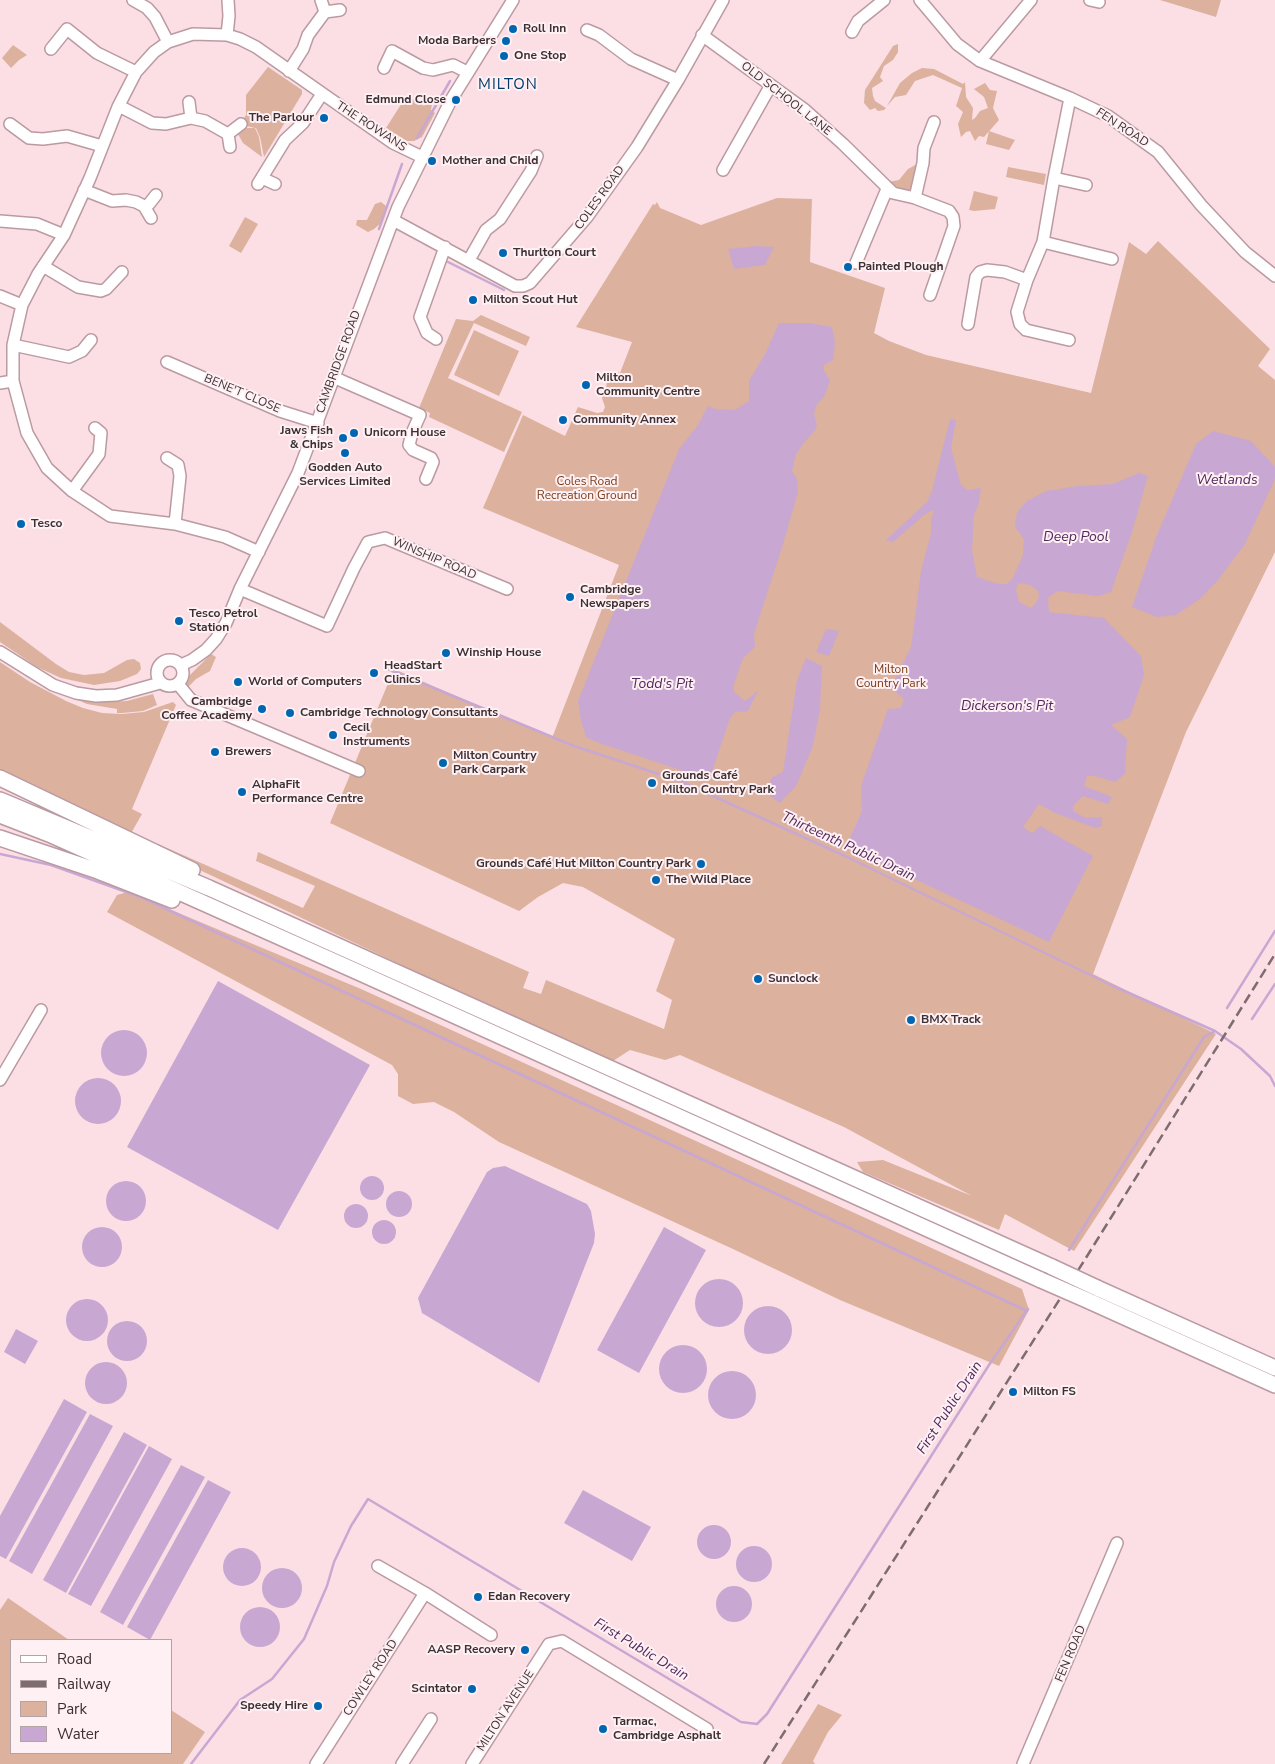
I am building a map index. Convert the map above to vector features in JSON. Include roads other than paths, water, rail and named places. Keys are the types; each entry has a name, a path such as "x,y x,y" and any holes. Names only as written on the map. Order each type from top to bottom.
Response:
{"highway":[{"path":"0,778 262,905 282,922"},
{"path":"0,800 209,888 1052,1267 1093,1295 1275,1385"},
{"path":"0,815 58,838 1041,1280 1093,1295 1275,1368"},
{"path":"0,838 98,871 200,911 231,916"}],"street":[{"path":"133,0 147,8 155,17 168,42"},
{"path":"227,35 228,0"},
{"path":"321,0 325,12"},
{"name":"CAMBRIDGE ROAD","path":"181,665 206,650 226,623 240,589 298,473 398,207 451,100 513,0"},
{"name":"COLES ROAD","path":"393,220 515,286 523,286 530,283 587,217 637,146 678,80 723,0"},
{"path":"852,32 858,21 884,0"},
{"name":"FEN ROAD","path":"920,0 957,44 980,61 1070,98 1108,116 1158,152 1201,205 1245,252 1275,276"},
{"path":"980,61 1031,0"},
{"path":"289,71 303,49 308,35 325,12 340,10"},
{"path":"51,49 67,29 97,53 136,72"},
{"path":"587,30 599,35 631,59 678,80"},
{"name":"THE ROWANS","path":"259,552 225,537 175,524 110,516 72,491 47,468 27,433 13,381 14,345 22,305 43,266 64,235 136,72 154,52 168,42 193,34 227,35 240,39 256,47 393,143 422,157"},
{"name":"OLD SCHOOL LANE","path":"702,35 818,122 893,193 915,198 949,211 953,217 954,226 930,295"},
{"path":"384,68 392,52 423,68 433,70 453,65 467,72"},
{"path":"723,170 771,85"},
{"name":"THE ROWANS","path":"275,184 260,181 285,140 303,122 322,94"},
{"path":"1069,340 1026,330 1020,324 1016,312 1027,280 1044,242 1054,178 1070,98"},
{"path":"189,102 191,118"},
{"path":"120,106 152,123 166,124 191,118 205,121 228,134"},
{"path":"915,198 923,163 924,148 934,122"},
{"path":"10,124 19,137 36,139 67,136 102,146"},
{"path":"228,134 241,124"},
{"path":"228,134 230,147"},
{"path":"469,260 486,230 500,219 531,171 537,156"},
{"path":"1054,178 1086,185"},
{"path":"856,263 887,188"},
{"path":"84,190 112,200 136,202 144,206 151,218"},
{"path":"144,206 149,204 156,194"},
{"path":"0,221 37,224 64,235"},
{"path":"1044,242 1112,259"},
{"path":"436,339 427,333 420,317 445,247"},
{"path":"43,266 78,287 101,291 106,289 122,272"},
{"path":"968,324 976,278 980,272 988,270 1005,272 1027,280"},
{"path":"0,296 22,305"},
{"path":"14,345 69,357 85,353 91,340"},
{"name":"BENE'T CLOSE","path":"167,362 280,411 318,423"},
{"path":"333,377 420,414 412,433 410,445 413,450 431,458 433,462 426,478"},
{"path":"0,383 13,381"},
{"path":"72,491 98,454 101,433 95,428"},
{"path":"167,458 178,465 180,476 175,524"},
{"name":"WINSHIP ROAD","path":"240,589 327,626 368,542 385,538 507,589"},
{"path":"0,652 53,685 76,693 96,696 117,695 160,683 169,686 178,684 183,675 181,665 172,660 163,661 158,666 156,672 160,683"},
{"path":"178,684 191,700 360,772"},
{"path":"0,1080 41,1010"},
{"name":"FEN ROAD","path":"1023,1764 1117,1543"},
{"path":"378,1566 491,1635"},
{"name":"COWLEY ROAD","path":"316,1764 425,1593"},
{"name":"MILTON AVENUE","path":"472,1764 549,1644 562,1641 707,1729"},
{"path":"402,1764 431,1720"}],"water":[{"path":"756,246 774,247 765,265 734,269 728,249"},
{"name":"Todd's Pit","path":"779,323 809,323 832,327 835,342 833,360 824,365 824,371 830,380 824,397 817,404 814,413 817,425 815,430 796,454 792,471 797,479 798,492 754,634 755,647 743,658 734,684 734,692 745,701 758,691 748,711 735,712 730,718 712,772 692,774 586,737 578,701 679,449 698,425 708,406 716,409 735,410 749,401 749,381 765,354"},
{"name":"Dickerson's Pit","path":"950,419 956,420 951,448 961,485 967,490 981,488 978,506 974,515 972,550 977,577 999,584 1007,584 1013,578 1023,555 1024,539 1015,527 1017,512 1027,501 1046,491 1078,486 1113,484 1139,473 1148,476 1132,532 1111,592 1098,596 1057,591 1048,598 1049,612 1104,618 1141,656 1144,675 1130,717 1111,725 1127,739 1125,774 1115,782 1095,776 1087,776 1084,786 1112,797 1108,804 1083,796 1073,806 1073,811 1086,818 1102,817 1102,826 1095,828 1055,813 1039,804 1023,827 1032,833 1040,826 1093,856 1049,942 846,847 862,811 861,786 888,709 901,708 904,699 891,688 911,647 921,571 931,533 931,518 934,513 932,510 924,515 893,542 886,540 927,502 932,491","holes":["1018,583 1030,585 1038,591 1039,596 1031,608 1019,602 1016,590"]},
{"name":"Wetlands","path":"1213,431 1251,441 1275,467 1275,479 1245,544 1218,580 1201,598 1176,615 1157,617 1132,607 1157,535 1196,444"},
{"path":"826,629 839,631 829,656 816,652"},
{"path":"806,658 822,666 820,709 813,746 796,786 780,803 766,793 772,777 783,772 797,680"},
{"path":"218,981 370,1065 278,1230 127,1147"},
{"path":"124,1030 137,1034 143,1040 147,1053 143,1066 137,1072 124,1076 111,1072 105,1066 101,1053 105,1040 111,1034"},
{"path":"98,1078 111,1082 117,1088 121,1101 117,1114 111,1120 98,1124 85,1120 79,1114 75,1101 79,1088 85,1082"},
{"path":"505,1166 587,1204 591,1211 595,1234 594,1243 539,1383 422,1313 418,1298 487,1172 493,1168"},
{"path":"372,1176 381,1179 384,1188 381,1197 372,1200 363,1197 360,1188 363,1179"},
{"path":"122,1181 130,1181 137,1184 143,1190 146,1201 143,1212 137,1218 130,1221 122,1221 115,1218 109,1212 106,1205 106,1197 109,1190 115,1184"},
{"path":"399,1191 408,1195 412,1204 408,1213 399,1217 390,1213 386,1204 390,1195"},
{"path":"356,1204 361,1205 367,1211 367,1221 361,1227 356,1228 351,1227 345,1221 344,1216 345,1211 351,1205"},
{"path":"384,1220 393,1223 396,1232 393,1241 384,1244 375,1241 372,1232 375,1223"},
{"path":"106,1227 113,1230 119,1236 122,1247 121,1255 113,1264 106,1267 98,1267 91,1264 83,1255 82,1243 85,1236 94,1228"},
{"path":"664,1227 706,1250 639,1373 597,1350"},
{"path":"714,1279 724,1279 736,1286 743,1298 743,1308 736,1320 724,1327 714,1327 706,1323 699,1316 695,1308 695,1298 699,1290 706,1283"},
{"path":"87,1299 102,1305 108,1320 102,1335 87,1341 72,1335 66,1320 72,1305"},
{"path":"763,1306 773,1306 782,1310 788,1316 792,1330 788,1344 782,1350 773,1354 763,1354 754,1350 748,1344 744,1335 744,1325 748,1316 754,1310"},
{"path":"131,1321 138,1324 144,1330 147,1341 146,1349 138,1358 131,1361 123,1361 116,1358 108,1349 107,1337 110,1330 119,1322"},
{"path":"16,1329 38,1341 25,1364 4,1352"},
{"path":"678,1345 688,1345 700,1352 707,1364 707,1374 700,1386 688,1393 678,1393 670,1389 663,1382 659,1374 659,1364 663,1356 670,1349"},
{"path":"106,1362 121,1368 127,1383 121,1398 106,1404 91,1398 85,1383 91,1368"},
{"path":"727,1371 737,1371 746,1375 752,1381 756,1395 752,1409 746,1415 737,1419 727,1419 718,1415 712,1409 708,1400 708,1390 712,1381 718,1375"},
{"path":"64,1399 87,1412 6,1559 0,1556 0,1516"},
{"path":"90,1414 113,1426 32,1574 9,1561"},
{"path":"124,1432 147,1445 66,1593 43,1580"},
{"path":"149,1446 172,1459 91,1606 68,1594"},
{"path":"181,1465 205,1477 123,1625 100,1612"},
{"path":"208,1480 231,1492 151,1639 127,1627"},
{"path":"583,1490 651,1527 632,1561 564,1523"},
{"path":"714,1525 721,1526 726,1530 730,1535 730,1549 726,1554 721,1558 714,1559 707,1558 702,1554 698,1549 697,1542 698,1535 702,1530 707,1526"},
{"path":"754,1546 761,1547 767,1551 771,1557 771,1571 767,1577 761,1581 754,1582 747,1581 741,1577 737,1571 736,1564 737,1557 741,1551 747,1547"},
{"path":"242,1548 249,1549 255,1554 260,1560 260,1574 255,1580 249,1585 242,1586 235,1585 229,1580 224,1574 223,1567 224,1560 229,1554 235,1549"},
{"path":"282,1568 293,1571 299,1577 302,1588 299,1599 293,1605 282,1608 271,1605 265,1599 262,1588 265,1577 271,1571"},
{"path":"734,1586 741,1587 747,1591 751,1597 751,1611 747,1617 741,1621 734,1622 727,1621 721,1617 717,1611 716,1604 717,1597 721,1591 727,1587"},
{"path":"256,1607 264,1607 271,1610 277,1616 280,1627 277,1638 271,1644 264,1647 256,1647 249,1644 243,1638 240,1631 240,1623 243,1616 249,1610"}],"waterway":[{"path":"417,138 450,81"},
{"path":"379,229 402,164"},
{"path":"448,262 504,290"},
{"name":"Thirteenth Public Drain","path":"388,669 574,746 680,781 845,856 1113,986 1215,1031 1241,1049 1270,1076 1275,1086"},
{"path":"0,854 51,865 143,898 1027,1311"},
{"path":"1227,1008 1275,931"},
{"path":"1252,1019 1275,984"},
{"path":"1069,1250 1204,1037 1215,1031"},
{"name":"First Public Drain","path":"191,1764 240,1700 272,1679 304,1639 327,1586 334,1562 351,1526 368,1499 741,1722 757,1724 767,1714 989,1365 1028,1309"}],"railway":[{"path":"764,1764 1084,1261 1275,954"}],"place":[{"name":"Roll Inn","path":"513,29"},
{"name":"Moda Barbers","path":"506,41"},
{"name":"One Stop","path":"504,56"},
{"name":"Edmund Close","path":"456,100"},
{"name":"The Parlour","path":"324,118"},
{"name":"Mother and Child","path":"432,161"},
{"name":"Thurlton Court","path":"503,253"},
{"name":"Painted Plough","path":"848,267"},
{"name":"Milton Scout Hut","path":"473,300"},
{"name":"Milton Community Centre","path":"586,385"},
{"name":"Community Annex","path":"563,420"},
{"name":"Unicorn House","path":"354,433"},
{"name":"Jaws Fish & Chips","path":"343,438"},
{"name":"Godden Auto Services Limited","path":"345,453"},
{"name":"Tesco","path":"21,524"},
{"name":"Cambridge Newspapers","path":"570,597"},
{"name":"Tesco Petrol Station","path":"179,621"},
{"name":"Winship House","path":"446,653"},
{"name":"HeadStart Clinics","path":"374,673"},
{"name":"World of Computers","path":"238,682"},
{"name":"Cambridge Coffee Academy","path":"262,709"},
{"name":"Cambridge Technology Consultants","path":"290,713"},
{"name":"Cecil Instruments","path":"333,735"},
{"name":"Brewers","path":"215,752"},
{"name":"Milton Country Park Carpark","path":"443,763"},
{"name":"Grounds Café Milton Country Park","path":"652,783"},
{"name":"AlphaFit Performance Centre","path":"242,792"},
{"name":"Grounds Café Hut Milton Country Park","path":"701,864"},
{"name":"The Wild Place","path":"656,880"},
{"name":"Sunclock","path":"758,979"},
{"name":"BMX Track","path":"911,1020"},
{"name":"Milton FS","path":"1013,1392"},
{"name":"Edan Recovery","path":"478,1597"},
{"name":"AASP Recovery","path":"525,1650"},
{"name":"Scintator","path":"472,1689"},
{"name":"Speedy Hire","path":"318,1706"},
{"name":"Tarmac, Cambridge Asphalt","path":"603,1729"}],"district":[{"name":"MILTON","path":"508,85"}],"park label":[{"name":"Coles Road Recreation Ground","path":"587,489"},
{"name":"Milton Country Park","path":"891,677"}],"water label":[{"name":"Deep Pool","path":"1076,538"}]}
